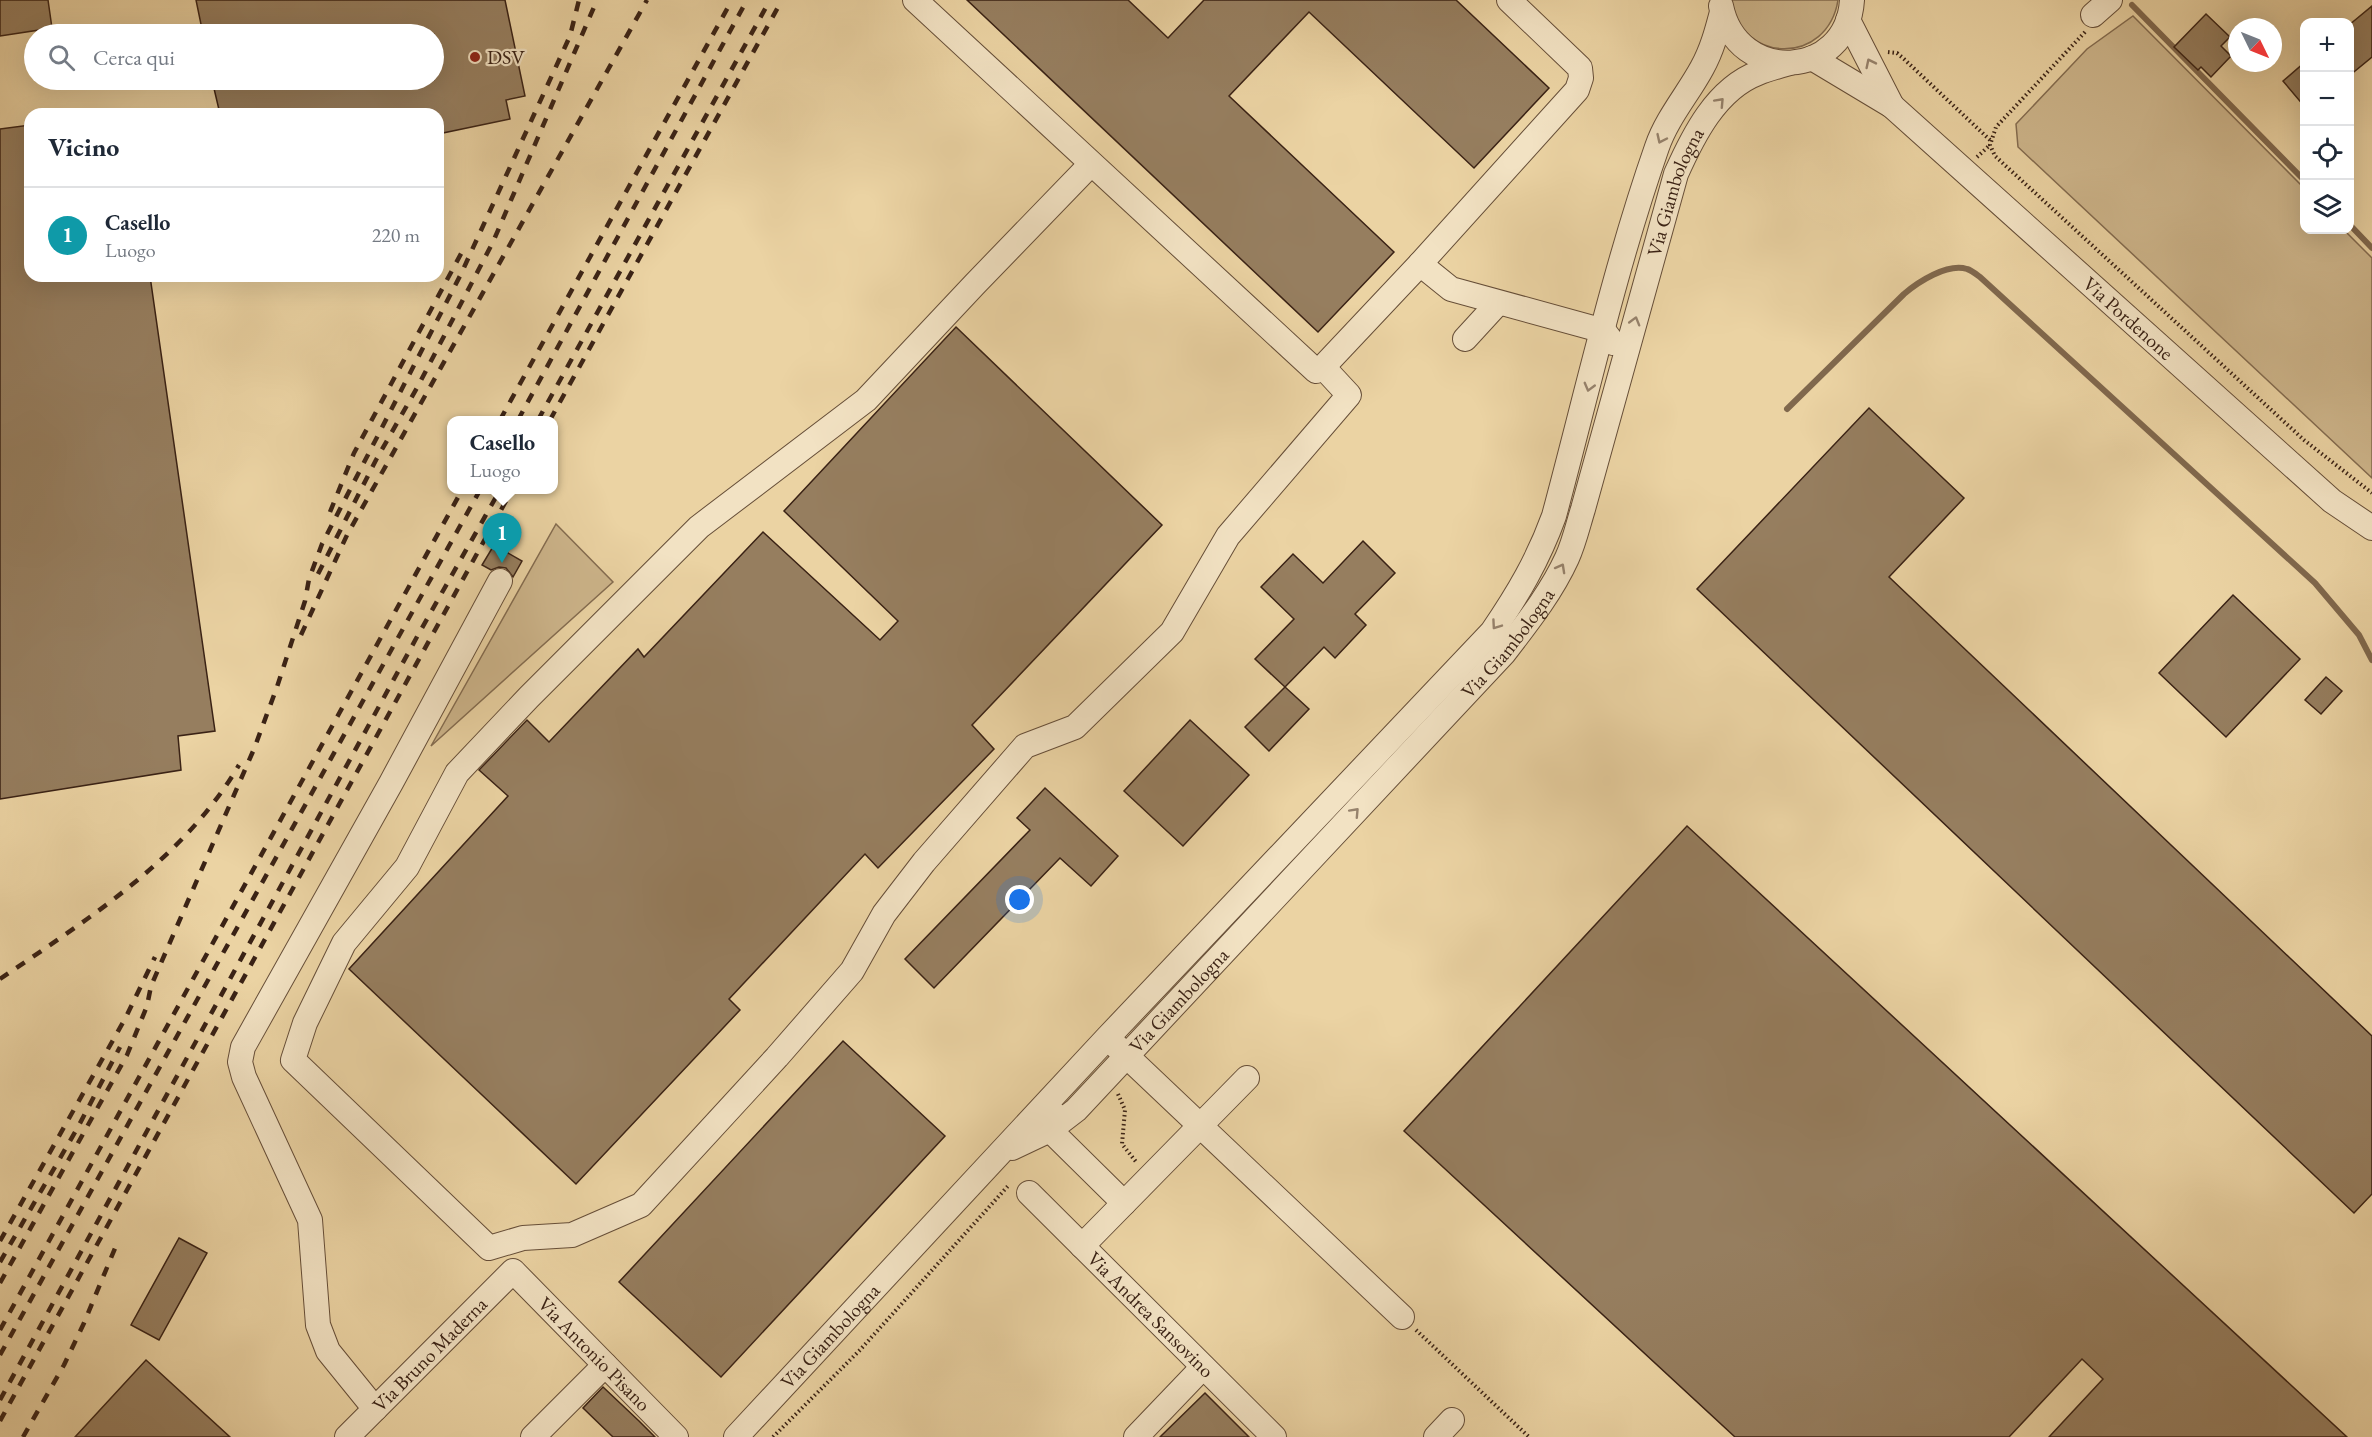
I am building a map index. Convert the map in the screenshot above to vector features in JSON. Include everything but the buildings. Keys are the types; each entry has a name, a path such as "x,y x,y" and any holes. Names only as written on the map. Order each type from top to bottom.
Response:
{"street":[{"path":"915,0 1316,371 1323,367 1420,264 1577,90 1581,78 1580,68 1509,0"},
{"name":"Via Pordenone","path":"1721,6 1732,35 1746,50 1769,61 1801,61 1892,106 2332,501 2371,528"},
{"name":"Via Giambologna","path":"736,1437 997,1156 1492,632 1521,590 1540,553 1554,516 1638,203 1659,142 1681,100 1703,67 1714,40 1721,6"},
{"path":"1801,61 1833,44 1843,31 1850,10"},
{"name":"Via Pordenone","path":"1850,10 1892,106"},
{"name":"Via Giambologna","path":"997,1156 1050,1130 1076,1110 1121,1051 1233,932 1504,653 1545,597 1567,558 1583,509 1677,174 1690,144 1708,115 1730,91 1756,73 1801,61"},
{"path":"1091,164 866,400 699,527 529,697 457,773 407,867 344,943 305,1023 292,1060 489,1248 523,1238 572,1235 641,1204 777,1057 852,971 884,914 917,871 1025,747 1075,727 1172,632 1228,536 1349,395 1323,367"},
{"path":"1420,264 1451,289 1604,331 1625,358"},
{"path":"1464,339 1498,303"},
{"path":"375,1409 333,1359 322,1335 317,1313 310,1220 244,1077 240,1062 243,1047 391,783 500,581"},
{"name":"Via Giambologna","path":"1233,932 1319,829 1346,787"},
{"path":"1121,1051 1402,1317"},
{"path":"1082,1246 1247,1078"},
{"path":"1050,1130 1124,1203"},
{"name":"Via Andrea Sansovino","path":"1029,1193 1274,1437"},
{"name":"Via Bruno Maderna","path":"347,1437 513,1271"},
{"name":"Via Antonio Pisano","path":"513,1271 676,1437"},
{"path":"533,1437 605,1365"},
{"path":"1136,1437 1203,1366"}],"path":[{"path":"2097,14 1996,127 1990,140 1995,156 2304,440 2372,493"},
{"path":"1879,55 1891,51 1897,53 1990,140"},
{"path":"1113,1088 1121,1097 1125,1110 1122,1144 1141,1169"},
{"path":"773,1437 860,1350 1013,1180 1029,1193"},
{"path":"1402,1317 1529,1437"}],"shaded area":[{"path":"1731,0 1838,0 1831,21 1818,37 1802,46 1784,49 1767,46 1751,37 1738,21"},
{"path":"2133,16 2300,184 2300,234 2348,234 2372,258 2372,478 2018,147 2016,124 2087,49"},
{"path":"556,524 613,582 431,746"}],"waterway":[{"path":"2132,5 2300,176"},
{"path":"2354,229 2372,248"},
{"path":"1787,409 1910,289 1942,271 1959,268 1969,270 1980,277 2315,583 2359,635 2372,660"}],"railway":[{"path":"0,1283 127,1055 147,1006 151,986 254,749 277,687 305,601 309,579 322,544 461,274 570,36 579,0"},
{"path":"318,574 376,460 418,386 493,242 597,0"},
{"path":"301,635 347,535 647,0"},
{"path":"502,416 732,0"},
{"path":"520,416 747,0"},
{"path":"540,416 770,0"},
{"path":"552,416 782,0"},
{"path":"330,512 354,453 463,250"},
{"path":"0,1330 460,494"},
{"path":"0,1355 478,494"},
{"path":"0,1400 418,635 498,494"},
{"path":"0,1421 510,494"},
{"path":"0,979 100,910 132,885 191,830 217,799 239,765"},
{"path":"0,1241 126,1017 155,957"},
{"path":"0,1262 78,1127 120,1047"},
{"path":"23,1437 64,1365 118,1241"}],"place":[{"name":"DSV","path":"475,57"},
{"name":"Casello","path":"502,563"}]}
